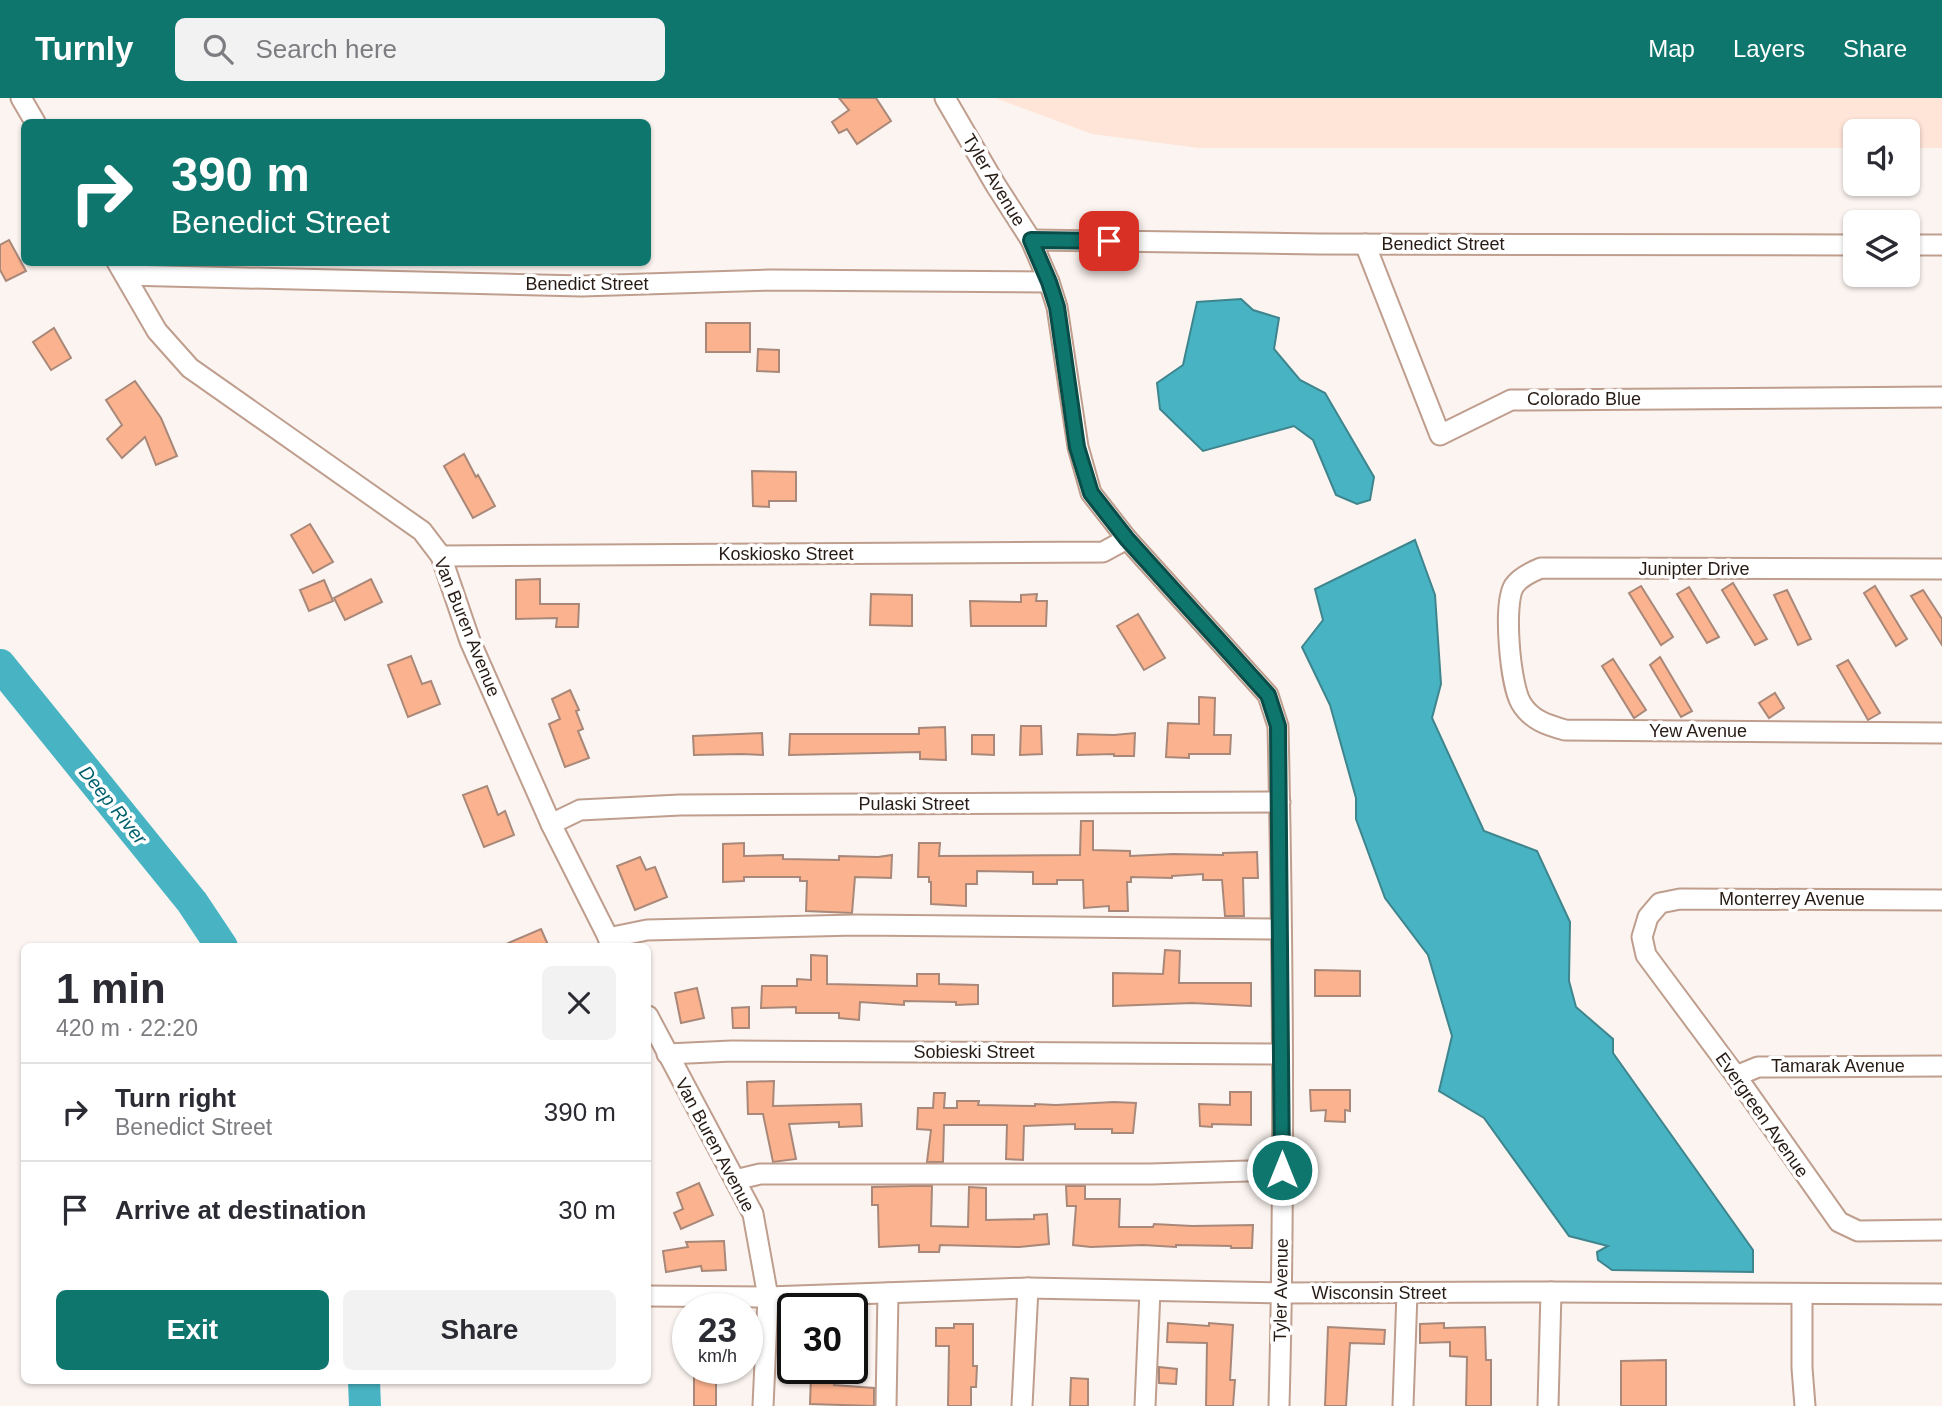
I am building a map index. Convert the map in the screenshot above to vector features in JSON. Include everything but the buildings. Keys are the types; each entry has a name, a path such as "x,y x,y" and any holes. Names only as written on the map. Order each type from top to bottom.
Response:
{"street":[{"path":"21,98 33,119"},
{"name":"Tyler Avenue","path":"945,98 1031,240 1049,282 1057,307 1077,447 1091,493 1127,539 1268,695 1278,726 1282,1054 1279,1406"},
{"name":"Benedict Street","path":"1031,240 1843,245"},
{"name":"Colorado Blue","path":"1365,244 1440,435 1511,400 1942,397"},
{"path":"1920,245 1942,245"},
{"name":"Benedict Street","path":"121,269 582,286 770,280 1049,282"},
{"name":"Van Buren Avenue","path":"121,269 157,331 190,368 422,531 441,556 470,641 551,824 611,943"},
{"name":"Koskiosko Street","path":"441,556 1103,552 1127,539"},
{"name":"Junipter Drive","path":"1510,647 1507,609 1514,586 1528,573 1541,568 1942,569"},
{"name":"Yew Avenue","path":"1510,647 1514,684 1521,704 1539,722 1565,730 1942,733"},
{"name":"Pulaski Street","path":"551,824 580,810 680,805 1280,802"},
{"name":"Monterrey Avenue","path":"1648,917 1660,903 1680,899 1942,900"},
{"name":"Evergreen Avenue","path":"1648,917 1642,937 1646,956 1736,1076 1839,1222 1858,1230 1942,1230"},
{"path":"611,943 647,929 842,925 1281,929"},
{"name":"Van Buren Avenue","path":"651,1022 753,1214 768,1297 764,1406"},
{"name":"Sobieski Street","path":"667,1054 733,1051 1282,1054"},
{"name":"Tamarak Avenue","path":"1736,1076 1758,1067 1942,1066"},
{"path":"735,1180 760,1174 1151,1174 1282,1170"},
{"path":"1022,1406 1028,1289"},
{"name":"Wisconsin Street","path":"651,1296 768,1297 1028,1289 1282,1293 1942,1294"},
{"path":"1145,1406 1150,1291"},
{"path":"1548,1406 1551,1292"},
{"path":"886,1406 888,1293"},
{"path":"1403,1406 1407,1293"},
{"path":"1802,1294 1805,1406"}],"shaded area":[{"path":"995,98 1942,98 1942,148 1920,148 1920,119 1843,119 1843,148 1199,148 1092,134"}],"water":[{"path":"1241,299 1253,310 1279,318 1274,349 1300,380 1325,393 1374,477 1370,500 1357,504 1336,495 1313,440 1294,426 1203,451 1160,409 1157,383 1183,365 1197,302"},
{"path":"1415,540 1435,595 1441,684 1432,718 1484,831 1537,851 1570,922 1569,981 1576,1007 1613,1039 1613,1053 1753,1250 1753,1272 1612,1270 1598,1260 1597,1252 1608,1246 1569,1236 1484,1118 1439,1091 1452,1036 1428,955 1385,898 1356,819 1356,798 1330,705 1302,647 1323,620 1315,589"}],"waterway":[{"name":"Deep River","path":"0,665 192,902 219,943"},
{"name":"Deep River","path":"364,1384 365,1406"}],"route":[{"path":"1109,241 1031,240 1057,307 1077,447 1091,493 1127,539 1268,695 1278,726 1282,1170"}]}
